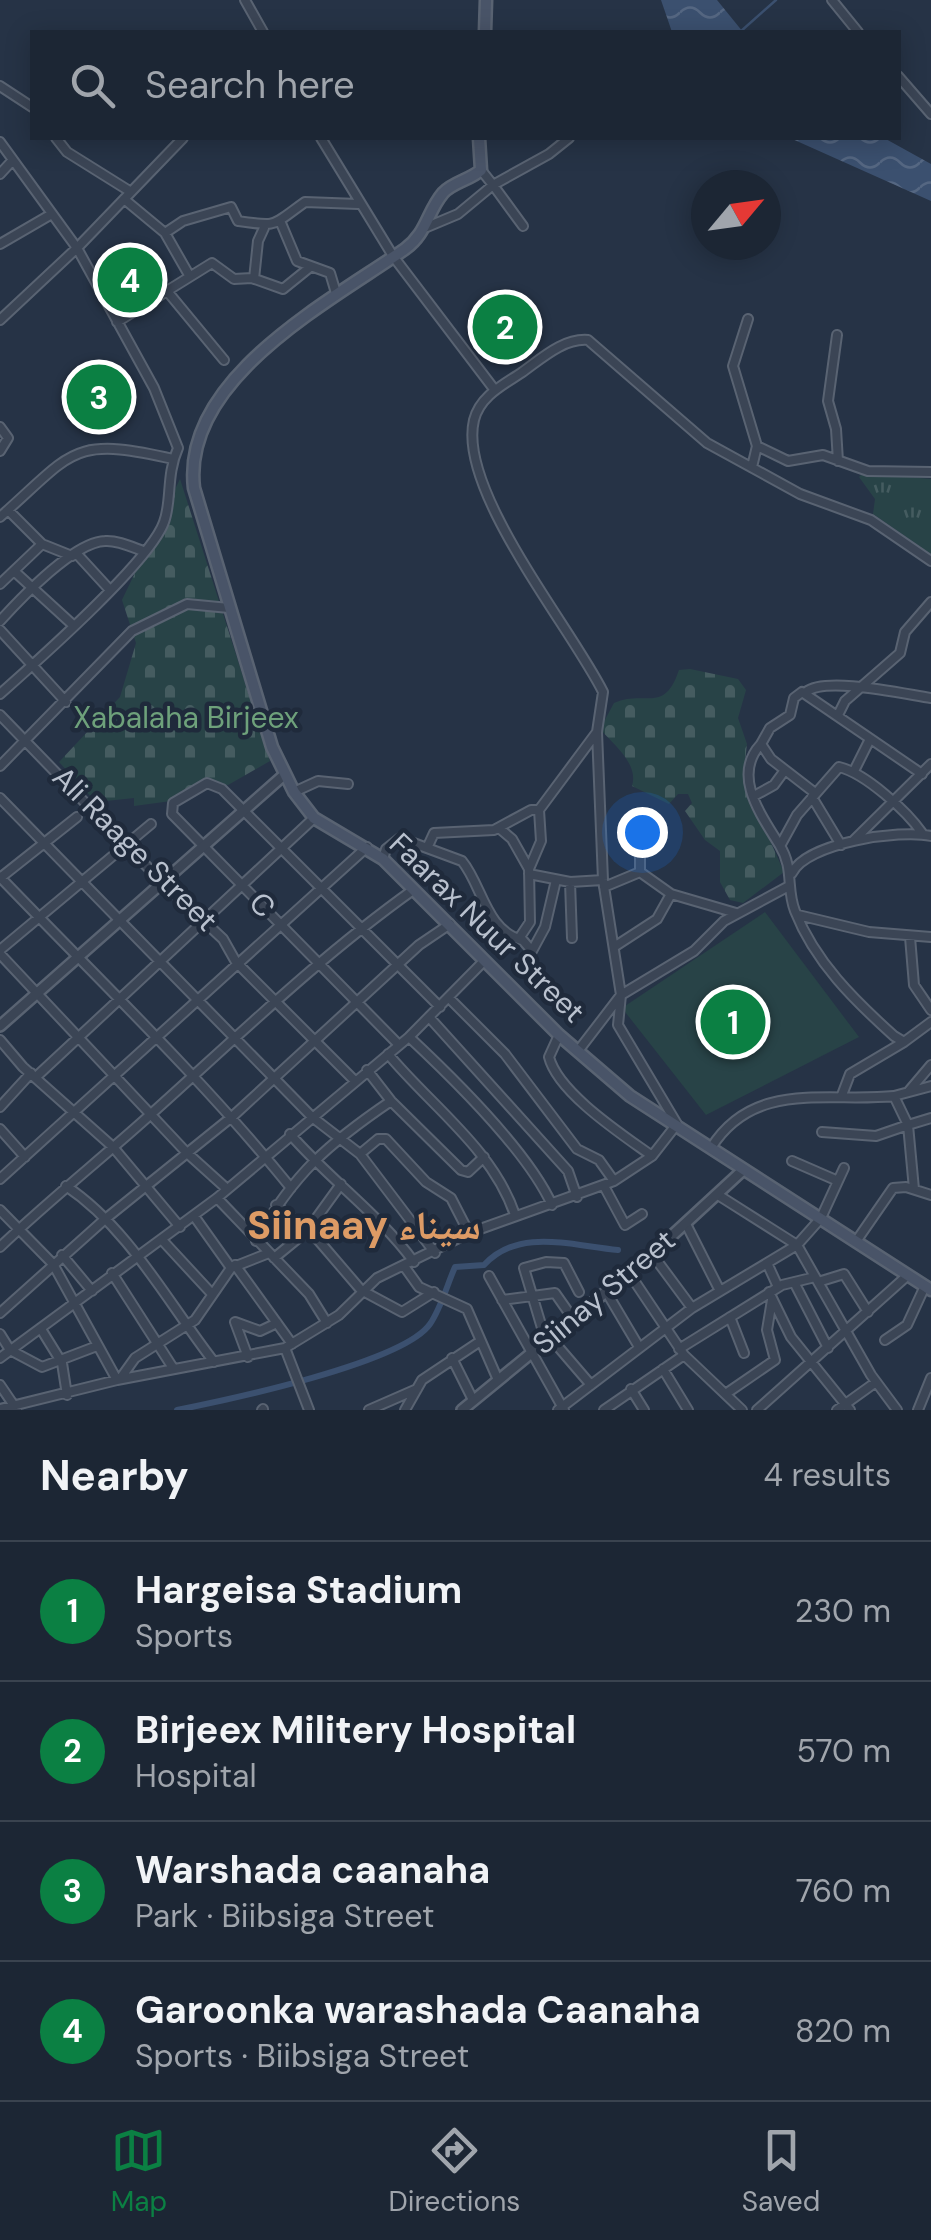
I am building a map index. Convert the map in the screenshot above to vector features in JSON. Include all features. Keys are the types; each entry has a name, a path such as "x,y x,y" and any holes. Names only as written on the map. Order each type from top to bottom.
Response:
{"main road":[{"path":"485,30 486,0"},
{"path":"191,457 211,411 284,330 393,256 427,227 444,191 481,170 479,140"},
{"name":"Faarax Nuur Street","path":"191,457 194,488 229,608 284,774 314,818 384,859 559,1035 630,1096 928,1288"}],"street":[{"path":"245,0 262,30"},
{"path":"832,0 856,30"},
{"path":"901,79 931,114"},
{"path":"0,86 30,106"},
{"path":"58,140 67,152 128,195 165,233 189,275"},
{"path":"0,320 77,248 181,140"},
{"path":"322,140 393,256 494,390"},
{"path":"427,227 458,214 493,185 566,140"},
{"path":"0,142 77,248 163,406 178,448 191,457"},
{"path":"0,174 12,162"},
{"path":"481,170 523,226"},
{"path":"165,233 184,220 231,208 238,221 264,228 281,223 305,202 358,204"},
{"path":"0,244 50,215"},
{"path":"281,223 295,258 308,268 330,273 336,293"},
{"path":"254,280 258,241 264,228"},
{"path":"117,322 212,263 234,279 283,288 308,268"},
{"path":"167,291 224,360"},
{"path":"748,320 734,366 757,446 752,467"},
{"path":"837,335 828,401 836,429 838,462"},
{"path":"0,1409 16,1409 172,1368 248,1357 289,1346 327,1322 362,1290 469,1232 614,1182 652,1156 676,1124 618,1025 621,995 604,884 596,732 603,692 530,577 482,478 473,446 475,416 494,390 564,344 588,340 708,443 800,494 871,520 931,561"},
{"path":"0,427 8,438 0,451"},
{"path":"757,446 788,461 823,455 868,471 931,472"},
{"path":"0,517 53,466 69,456 123,448 173,460"},
{"path":"0,694 109,589 163,526 178,448"},
{"path":"0,497 42,544 74,555 109,589"},
{"path":"0,620 74,555 107,540 143,551"},
{"path":"0,584 42,544"},
{"path":"14,571 73,625"},
{"path":"838,715 860,688 900,653 905,632 931,602"},
{"path":"0,766 132,631 187,604 229,608"},
{"path":"0,630 66,702"},
{"path":"792,873 780,846 765,828 746,769 770,728 794,709 794,698 818,686 931,698"},
{"path":"806,692 870,739 928,769 852,842"},
{"name":"Ali Raage Street","path":"0,715 163,883 223,938 236,962 355,1081"},
{"path":"522,940 530,922 529,872 541,840 539,810 596,732"},
{"path":"854,771 870,739"},
{"path":"761,744 814,795 841,845"},
{"path":"780,846 814,795 839,767 854,771 926,834"},
{"path":"754,796 774,785 785,770"},
{"path":"0,1026 284,774"},
{"path":"294,792 318,780 348,784"},
{"name":"C","path":"246,809 210,782 174,803 172,814 399,1044"},
{"path":"0,798 312,1117 360,1154 434,1253"},
{"path":"246,809 440,1007"},
{"path":"428,846 434,833 499,828 530,810 539,810"},
{"path":"77,817 0,878 234,1116 290,1188"},
{"path":"0,1107 314,818"},
{"path":"151,824 0,952 150,1115 227,1189"},
{"path":"499,828 512,839 529,872 556,880 604,884 640,872"},
{"path":"904,1042 841,986 809,944 789,886 792,873 804,858 852,842 926,834"},
{"path":"384,859 386,849 400,838 462,860 490,915 534,950 556,880"},
{"path":"640,872 640,852 651,846"},
{"path":"0,1179 156,1033 367,847"},
{"path":"640,872 671,894 737,913"},
{"path":"570,882 572,938"},
{"path":"578,1051 621,995 694,951 724,921 789,886"},
{"path":"0,1248 276,1000 361,927 413,890"},
{"path":"614,947 657,919 671,894"},
{"path":"798,915 910,937 931,937"},
{"path":"2,1307 234,1116 398,966 450,924"},
{"path":"910,937 914,985 931,1010"},
{"path":"0,1358 112,1273 164,1241 217,1198 409,1036 484,961"},
{"path":"450,998 504,1054 576,1149 599,1160 614,1182"},
{"path":"429,1017 568,1171 577,1197"},
{"path":"842,1095 850,1074 931,1022"},
{"path":"559,1035 549,1058 554,1072 613,1129 652,1156"},
{"path":"409,1036 451,1076 534,1172 552,1205"},
{"path":"0,1040 71,1112 113,1147 180,1227"},
{"path":"388,1054 484,1156 499,1176 515,1214"},
{"path":"909,1091 931,1065"},
{"path":"367,1070 391,1100 464,1172 484,1156"},
{"path":"711,1148 725,1130 756,1110 792,1097 894,1096 931,1086"},
{"path":"894,1096 908,1125 914,1189"},
{"path":"256,1241 276,1205 339,1135 391,1100"},
{"path":"822,1132 876,1136 931,1118"},
{"path":"0,1130 24,1157"},
{"path":"290,1134 314,1162 392,1231 414,1262"},
{"path":"360,1154 378,1140 386,1139 426,1182 451,1198 469,1232"},
{"path":"792,1160 838,1182"},
{"path":"489,1276 561,1409 666,1326 797,1245 821,1218 844,1168"},
{"name":"Siinay Street","path":"462,1410 652,1254 742,1170"},
{"path":"119,1380 128,1364 200,1315 233,1266 271,1256 307,1232 342,1184"},
{"path":"66,1186 94,1206 137,1256 214,1362"},
{"path":"604,1186 625,1225 642,1214"},
{"path":"857,1240 893,1188 914,1189 931,1196"},
{"path":"718,1195 797,1245 876,1382 897,1410"},
{"path":"217,1198 309,1294 327,1322"},
{"path":"276,1205 362,1290 402,1312 436,1293"},
{"path":"0,1210 52,1264 119,1380"},
{"path":"194,1216 277,1323 289,1346 293,1370 309,1410"},
{"path":"686,1224 720,1291"},
{"path":"164,1241 212,1294"},
{"path":"652,1254 692,1308"},
{"path":"62,1256 92,1291"},
{"path":"580,1292 564,1263 546,1262 524,1268 542,1328 590,1385"},
{"path":"767,1263 773,1293 791,1337 844,1408 876,1382"},
{"path":"404,1266 419,1287 451,1298 467,1309 498,1380"},
{"path":"112,1273 172,1368"},
{"path":"629,1273 682,1352 742,1410"},
{"path":"604,1410 730,1317 795,1284 844,1274 868,1312"},
{"path":"756,1410 908,1275"},
{"path":"795,1284 828,1348"},
{"path":"885,1340 907,1325 928,1288"},
{"path":"607,1292 640,1347"},
{"path":"502,1300 555,1293 569,1313"},
{"path":"727,1393 775,1360 767,1330 773,1293"},
{"path":"730,1317 744,1353"},
{"path":"248,1357 234,1322 260,1331 277,1323"},
{"path":"41,1329 62,1363 67,1395"},
{"path":"0,1334 10,1350 42,1367 62,1363 97,1346"},
{"path":"404,1410 417,1389 452,1358 479,1342"},
{"path":"452,1358 473,1400"},
{"path":"663,1369 688,1410"},
{"path":"931,1378 918,1406 931,1410"},
{"path":"0,1385 16,1409"},
{"path":"369,1410 417,1389"},
{"path":"631,1389 644,1410"},
{"path":"766,1402 773,1410"}],"green space":[{"path":"863,473 931,479 931,554 873,514 875,499 859,477"},
{"name":"Xabalaha Birjeex","path":"180,479 270,761 228,785 210,783 171,801 134,806 134,798 96,802 59,762 120,697 136,643 122,600"},
{"path":"679,670 738,679 746,690 738,718 747,744 743,780 784,872 743,903 730,900 720,882 720,851 705,840 685,811 692,803 688,794 678,794 669,804 632,786 629,763 600,729 614,703 660,697 673,684"},
{"path":"765,912 859,1037 706,1115 622,1008"}],"water":[{"path":"661,0 717,0 741,30 671,30"},
{"path":"794,140 888,140 931,164 931,201"}],"waterway":[{"path":"742,30 776,0"},
{"path":"177,1410 312,1378 386,1352 430,1324 455,1267 484,1265 498,1253 530,1242 618,1250"}],"place":[{"name":"Garoonka warashada Caanaha","path":"130,280"},
{"name":"Birjeex Militery Hospital","path":"505,327"},
{"name":"Warshada caanaha","path":"99,397"},
{"name":"Hargeisa Stadium","path":"733,1022"}],"district":[{"name":"Siinaay سيناء","path":"364,1225"}]}
